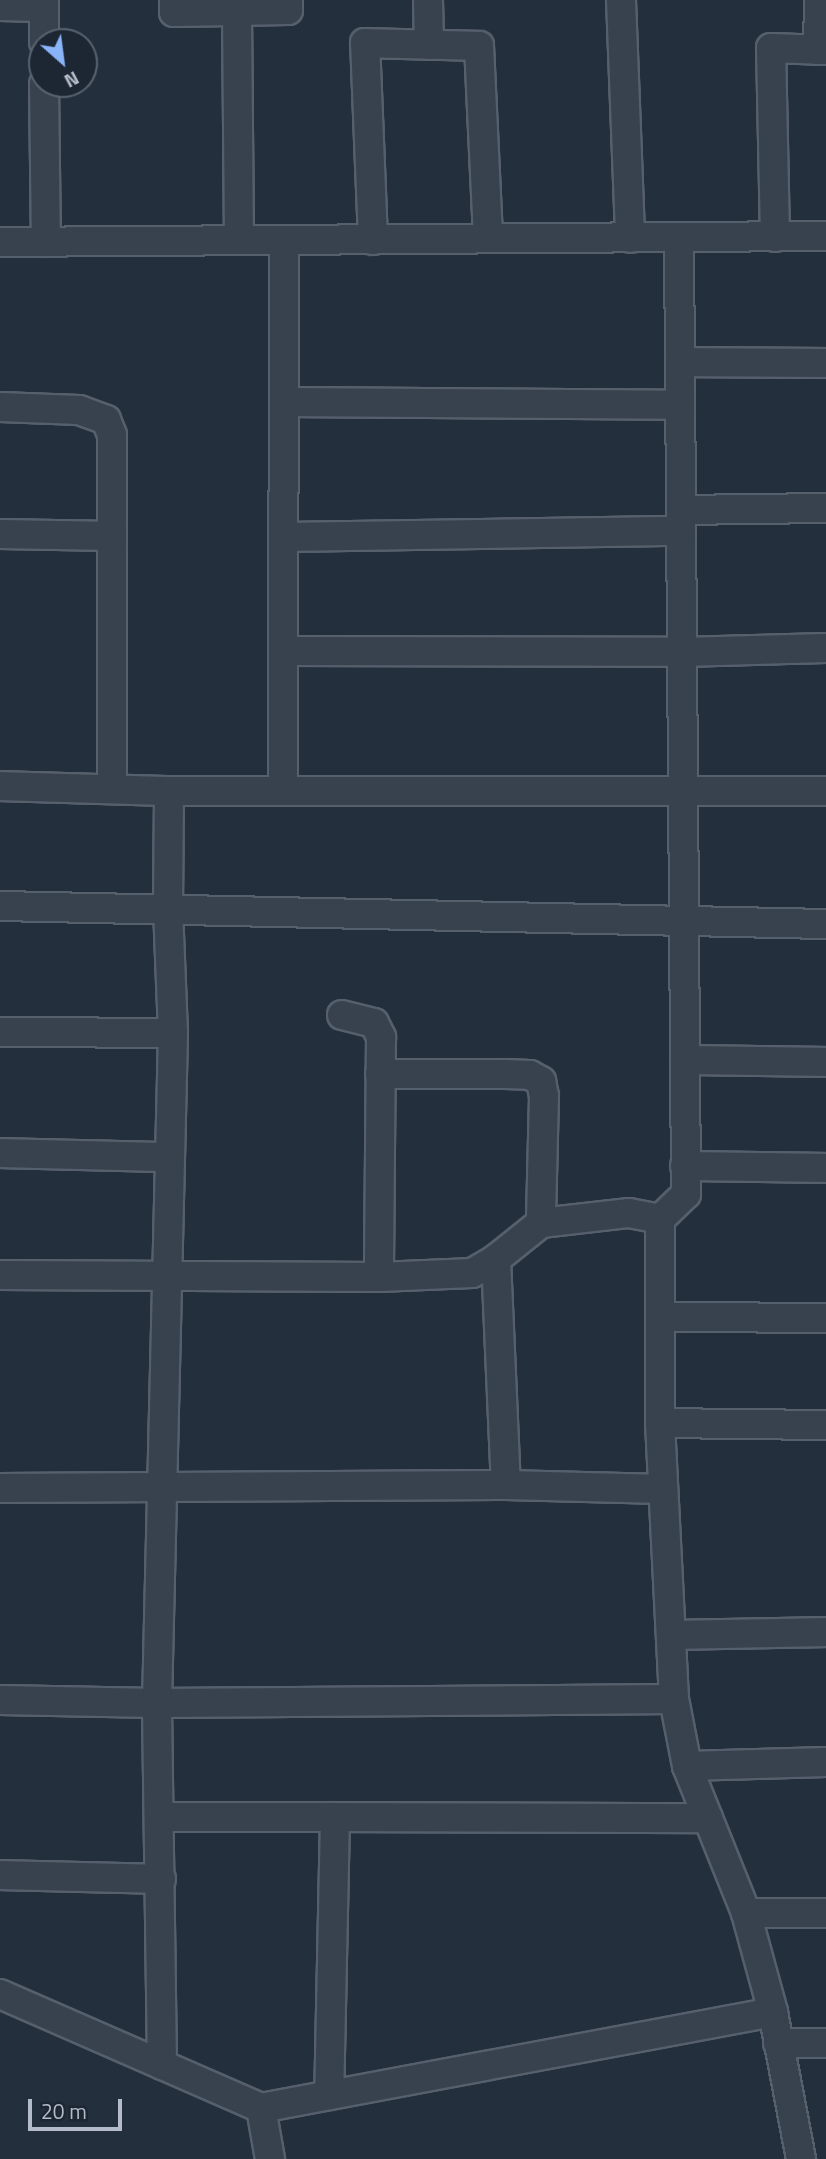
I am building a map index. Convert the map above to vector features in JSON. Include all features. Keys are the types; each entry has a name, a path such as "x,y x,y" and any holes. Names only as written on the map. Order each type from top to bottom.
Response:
{"street":[{"path":"174,0 174,12 288,10 288,0"},
{"path":"428,0 429,45"},
{"path":"621,0 630,238"},
{"path":"775,237 771,48 822,50 819,0"},
{"path":"0,6 44,4 44,28"},
{"path":"237,12 239,240"},
{"path":"373,240 365,43 479,46 488,239"},
{"path":"44,98 46,242"},
{"path":"0,242 826,236"},
{"path":"679,237 686,1194 660,1219 660,1423 674,1699 687,1766 746,1913 772,2012 801,2159"},
{"path":"283,792 284,240"},
{"path":"680,362 826,363"},
{"path":"284,402 680,405"},
{"path":"0,407 79,410 106,420 112,435 112,789"},
{"path":"284,537 681,521 826,508"},
{"path":"0,534 112,536"},
{"path":"284,651 682,652 826,648"},
{"path":"0,786 283,792 826,791"},
{"path":"162,2065 157,1703 173,1033 168,908 169,791"},
{"path":"0,906 826,924"},
{"path":"342,1015 374,1023 381,1037 379,1277"},
{"path":"0,1032 173,1033"},
{"path":"685,1060 826,1062"},
{"path":"380,1074 530,1075 541,1081 544,1096 541,1223"},
{"path":"0,1153 168,1157"},
{"path":"685,1166 826,1168"},
{"path":"0,1275 379,1277 472,1273 496,1259 541,1223 629,1213 660,1219"},
{"path":"496,1259 506,1485"},
{"path":"660,1317 826,1318"},
{"path":"660,1423 826,1425"},
{"path":"0,1488 506,1485 663,1489"},
{"path":"671,1635 826,1632"},
{"path":"0,1700 157,1703 674,1699"},
{"path":"687,1766 826,1762"},
{"path":"160,1817 708,1818"},
{"path":"329,2095 335,1817"},
{"path":"0,1875 161,1879"},
{"path":"746,1913 826,1913"},
{"path":"0,1994 261,2108 772,2012"},
{"path":"778,2043 826,2043"},
{"path":"261,2108 270,2159"}]}
